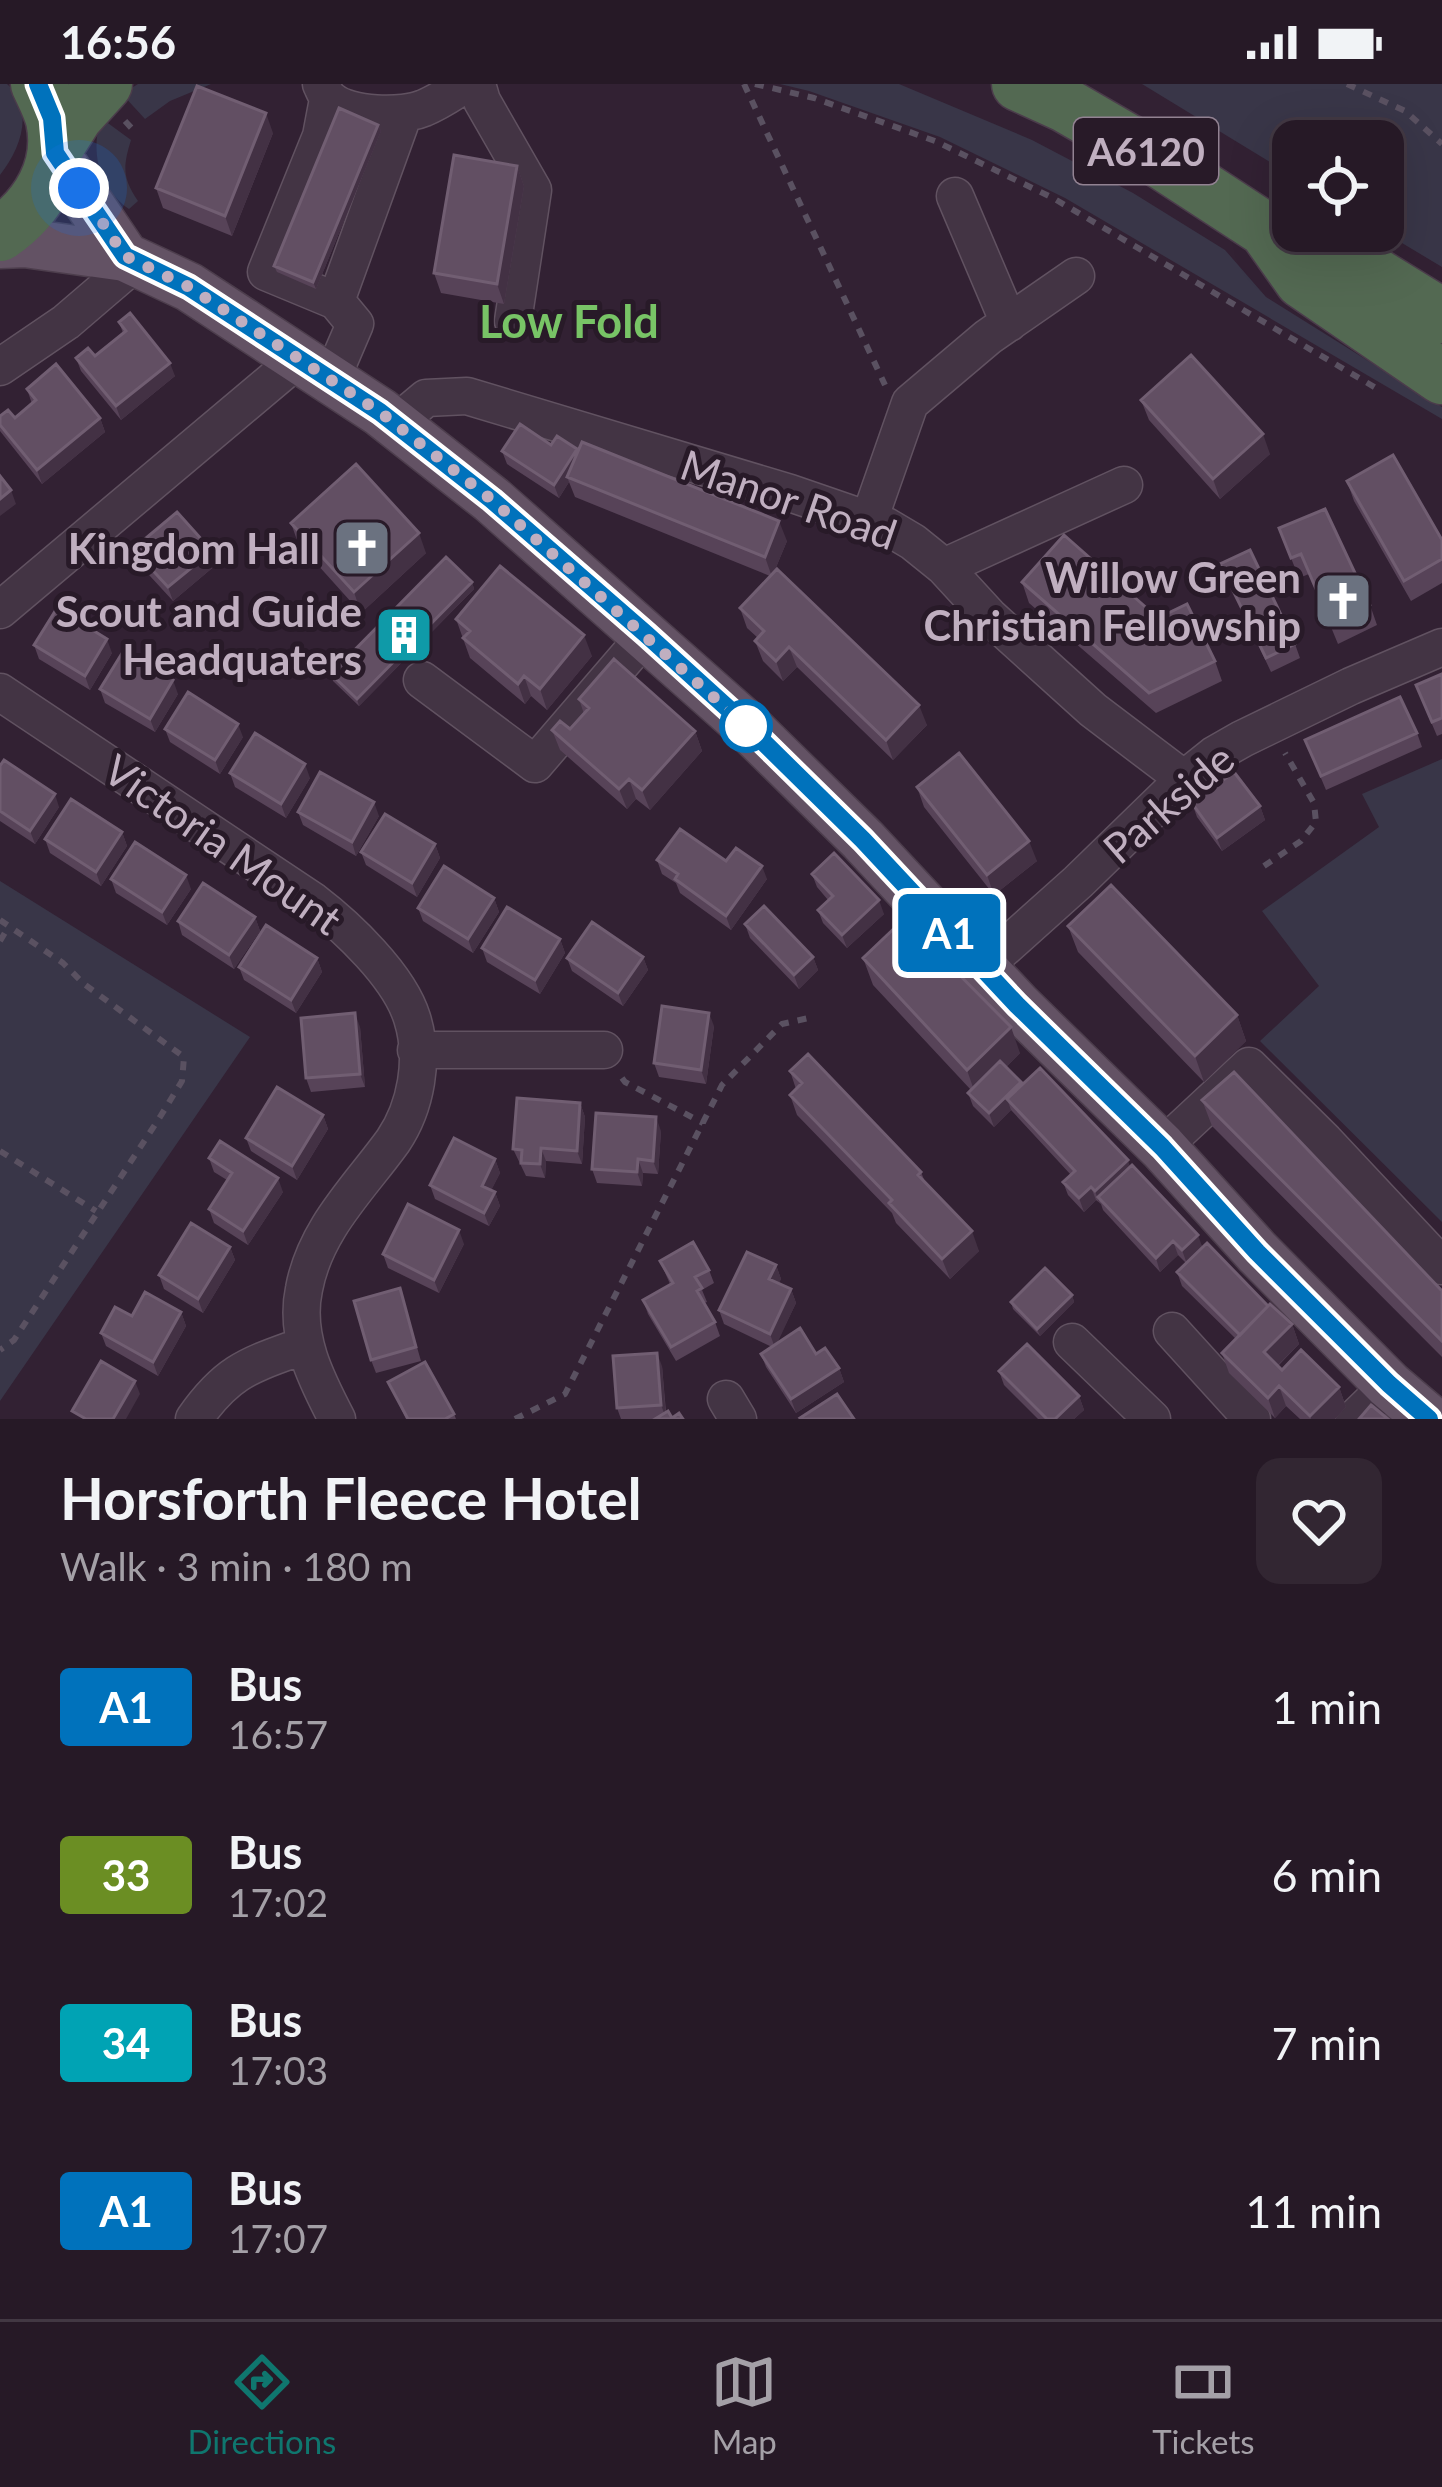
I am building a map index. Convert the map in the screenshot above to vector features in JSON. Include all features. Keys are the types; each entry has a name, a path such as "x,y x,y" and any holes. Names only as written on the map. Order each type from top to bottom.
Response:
{"highway":[{"path":"38,84 52,118 55,151"},
{"path":"0,234 30,210 47,180 55,151 76,116 105,84"},
{"name":"A6120","path":"1019,84 1148,153 1266,230 1356,262 1442,316"},
{"name":"A6120","path":"1266,230 1302,281 1442,377"}],"main road":[{"path":"55,151 131,259"},
{"path":"0,244 25,243 131,259 189,287 395,424 492,500 744,723 1162,1147 1257,1252 1429,1419"}],"street":[{"path":"325,92 346,108 404,113 425,108 466,84"},
{"path":"477,84 533,190 513,322"},
{"path":"0,610 314,370 355,324 336,301 266,272 321,136 325,92"},
{"path":"336,301 404,113"},
{"path":"955,196 1009,323"},
{"path":"0,367 66,322 131,259"},
{"path":"869,520 910,403 988,337 1076,276"},
{"name":"Manor Road","path":"395,424 425,398 467,396 869,520 913,542 944,567 989,616 1093,710 1184,778"},
{"path":"944,567 1124,485"},
{"path":"422,680 535,764 646,634"},
{"name":"Parkside","path":"983,967 1214,755 1442,646"},
{"name":"Victoria Mount","path":"0,692 346,926 400,994 413,1020 417,1083 410,1112 331,1221 303,1290 305,1345 337,1419"},
{"path":"416,1050 604,1050"},
{"path":"1162,1147 1249,1066 1442,1266"},
{"path":"1172,1331 1252,1419"},
{"path":"1072,1342 1152,1419"},
{"path":"194,1419 232,1376 305,1345"},
{"path":"1354,1419 1389,1384"}],"path":[{"path":"745,84 902,422"},
{"path":"755,84 814,98 934,141 1053,198 1383,392"},
{"path":"1347,84 1405,111 1442,144"},
{"path":"1264,866 1301,841 1316,822 1314,803 1269,726"},
{"path":"0,920 63,962 84,984 184,1057 182,1081 14,1340 0,1350"},
{"path":"0,941 9,926"},
{"path":"515,1419 565,1394 722,1085 782,1024 813,1017"},
{"path":"604,1050 625,1082 704,1123"},
{"path":"0,1151 96,1211"}],"shaded area":[{"path":"0,84 7,84 16,94 23,117 19,141 0,175"},
{"path":"138,84 211,84 170,101 145,119 122,94"},
{"path":"780,84 899,84 1032,140 1133,193 1225,250 1266,297 1442,407 1442,419 1065,198 940,137"},
{"path":"1142,84 1442,84 1442,267 1404,244 1404,120 1272,120 1272,163"},
{"path":"101,118 131,140 125,172 138,201 129,209 110,191 100,169"},
{"path":"1442,759 1442,1222 1260,1041 1319,986 1262,911 1379,827 1362,794"},
{"path":"0,881 250,1037 0,1401"}],"building":[{"path":"197,86 266,113 225,216 156,188"},
{"path":"339,108 378,125 313,282 274,266"},
{"path":"454,155 517,166 497,284 434,273"},
{"path":"130,313 170,363 116,406 76,358 88,348 95,356 126,331 119,322"},
{"path":"1191,355 1263,434 1213,479 1141,400"},
{"path":"56,364 100,418 37,470 0,425 0,416 8,410 15,418 36,400 27,389"},
{"path":"520,424 551,445 557,436 577,449 554,485 502,451"},
{"path":"582,442 779,521 765,557 567,477"},
{"path":"1393,455 1442,540 1442,559 1404,581 1347,481"},
{"name":"Kingdom Hall","path":"356,464 419,533 354,592 291,523"},
{"path":"0,476 11,490 0,499"},
{"name":"Willow Green Christian Fellowship","path":"1325,509 1370,605 1331,624 1301,554 1291,558 1279,528"},
{"path":"177,512 212,551 168,587 133,549"},
{"path":"1064,535 1158,618 1187,604 1215,661 1149,693 1022,582"},
{"path":"1250,550 1295,644 1266,658 1220,564"},
{"name":"Scout and Guide Headquaters","path":"446,557 472,582 357,699 331,674"},
{"path":"500,566 584,635 540,689 524,676 518,684 463,638 470,631 456,619"},
{"path":"777,569 919,705 886,740 789,647 776,661 755,641 764,631 740,608"},
{"path":"57,608 107,639 85,676 34,645"},
{"path":"124,650 173,680 150,719 100,689"},
{"path":"614,659 695,731 642,790 629,779 619,789 552,730 560,721 570,729 589,708 579,699"},
{"path":"1442,674 1442,718 1432,722 1416,685"},
{"path":"188,692 238,724 215,760 165,729"},
{"path":"1400,697 1417,733 1321,776 1305,740"},
{"path":"255,733 305,764 281,804 230,773"},
{"path":"959,753 1029,841 987,875 917,787"},
{"path":"4,760 55,794 30,831 0,811"},
{"path":"320,772 374,802 352,842 298,812"},
{"path":"1234,772 1260,806 1217,838 1192,803"},
{"path":"71,799 122,832 96,872 45,839"},
{"path":"385,814 435,844 412,883 361,852"},
{"path":"680,829 726,861 736,848 762,866 726,916 657,860"},
{"path":"135,842 186,875 162,912 111,879"},
{"path":"834,853 879,900 842,935 818,910 833,896 812,874"},
{"path":"444,866 494,898 468,939 418,908"},
{"path":"203,883 255,917 229,955 178,921"},
{"path":"1111,885 1237,1015 1195,1056 1068,926"},
{"path":"764,906 813,957 794,975 745,924"},
{"path":"507,907 560,939 535,980 482,948"},
{"path":"904,919 1011,1027 967,1070 863,958"},
{"path":"592,922 643,957 618,993 567,958"},
{"path":"266,925 317,958 291,1000 239,967"},
{"path":"662,1006 709,1013 701,1070 654,1063"},
{"path":"355,1013 360,1074 306,1078 301,1018"},
{"path":"808,1054 972,1231 942,1259 790,1095 802,1083 790,1071"},
{"path":"1000,1061 1021,1082 989,1113 968,1093"},
{"path":"1040,1068 1128,1160 1095,1191 1091,1187 1079,1198 1063,1182 1075,1171 1007,1099"},
{"path":"1234,1072 1442,1291 1442,1341 1202,1100"},
{"path":"277,1087 323,1115 292,1166 246,1138"},
{"path":"517,1098 580,1103 577,1151 541,1148 540,1164 521,1163 522,1150 513,1149"},
{"path":"596,1113 656,1117 653,1161 638,1159 637,1172 592,1169"},
{"path":"454,1138 495,1159 482,1186 495,1192 484,1213 430,1185"},
{"path":"220,1141 278,1178 243,1231 209,1209 232,1173 209,1158"},
{"path":"1132,1165 1198,1235 1182,1250 1173,1241 1156,1258 1098,1197"},
{"path":"408,1204 459,1230 434,1280 383,1254"},
{"path":"191,1223 230,1247 198,1299 159,1275"},
{"path":"693,1242 709,1270 695,1277 702,1288 697,1291 715,1322 671,1347 643,1300 673,1283 660,1261"},
{"path":"1207,1243 1268,1306 1240,1335 1177,1272"},
{"path":"747,1252 776,1265 769,1279 791,1289 770,1334 719,1310"},
{"path":"1045,1268 1072,1295 1037,1329 1011,1302"},
{"path":"400,1288 416,1347 371,1360 354,1301"},
{"path":"145,1292 181,1312 153,1362 101,1333 115,1307 132,1316"},
{"path":"1270,1304 1292,1324 1264,1352 1282,1370 1301,1350 1339,1387 1310,1416 1279,1386 1268,1398 1222,1353"},
{"path":"800,1328 816,1354 825,1348 839,1368 791,1399 761,1354"},
{"path":"1027,1344 1079,1396 1055,1419 1047,1419 999,1371"},
{"path":"657,1353 661,1405 617,1408 613,1356"},
{"path":"101,1361 135,1381 113,1419 86,1419 72,1411"},
{"path":"425,1362 454,1414 445,1419 408,1419 388,1382"},
{"path":"837,1394 854,1419 800,1418"},
{"path":"1371,1405 1388,1419 1359,1419"},
{"path":"668,1411 672,1418 679,1413 683,1419 655,1419"}],"bus line":[{"name":"A1","path":"38,84 52,118 55,153 125,256 189,287 380,412 492,500 646,634 863,840 1017,1005 1162,1147 1257,1252 1429,1419"}],"place":[{"name":"Kingdom Hall","path":"362,548"},
{"name":"Willow Green Christian Fellowship","path":"1343,601"},
{"name":"Scout and Guide Headquaters","path":"404,635"}],"district":[{"name":"Low Fold","path":"569,321"}],"route":[{"path":"79,188 125,256 189,287 380,412 492,500 746,726"}]}
